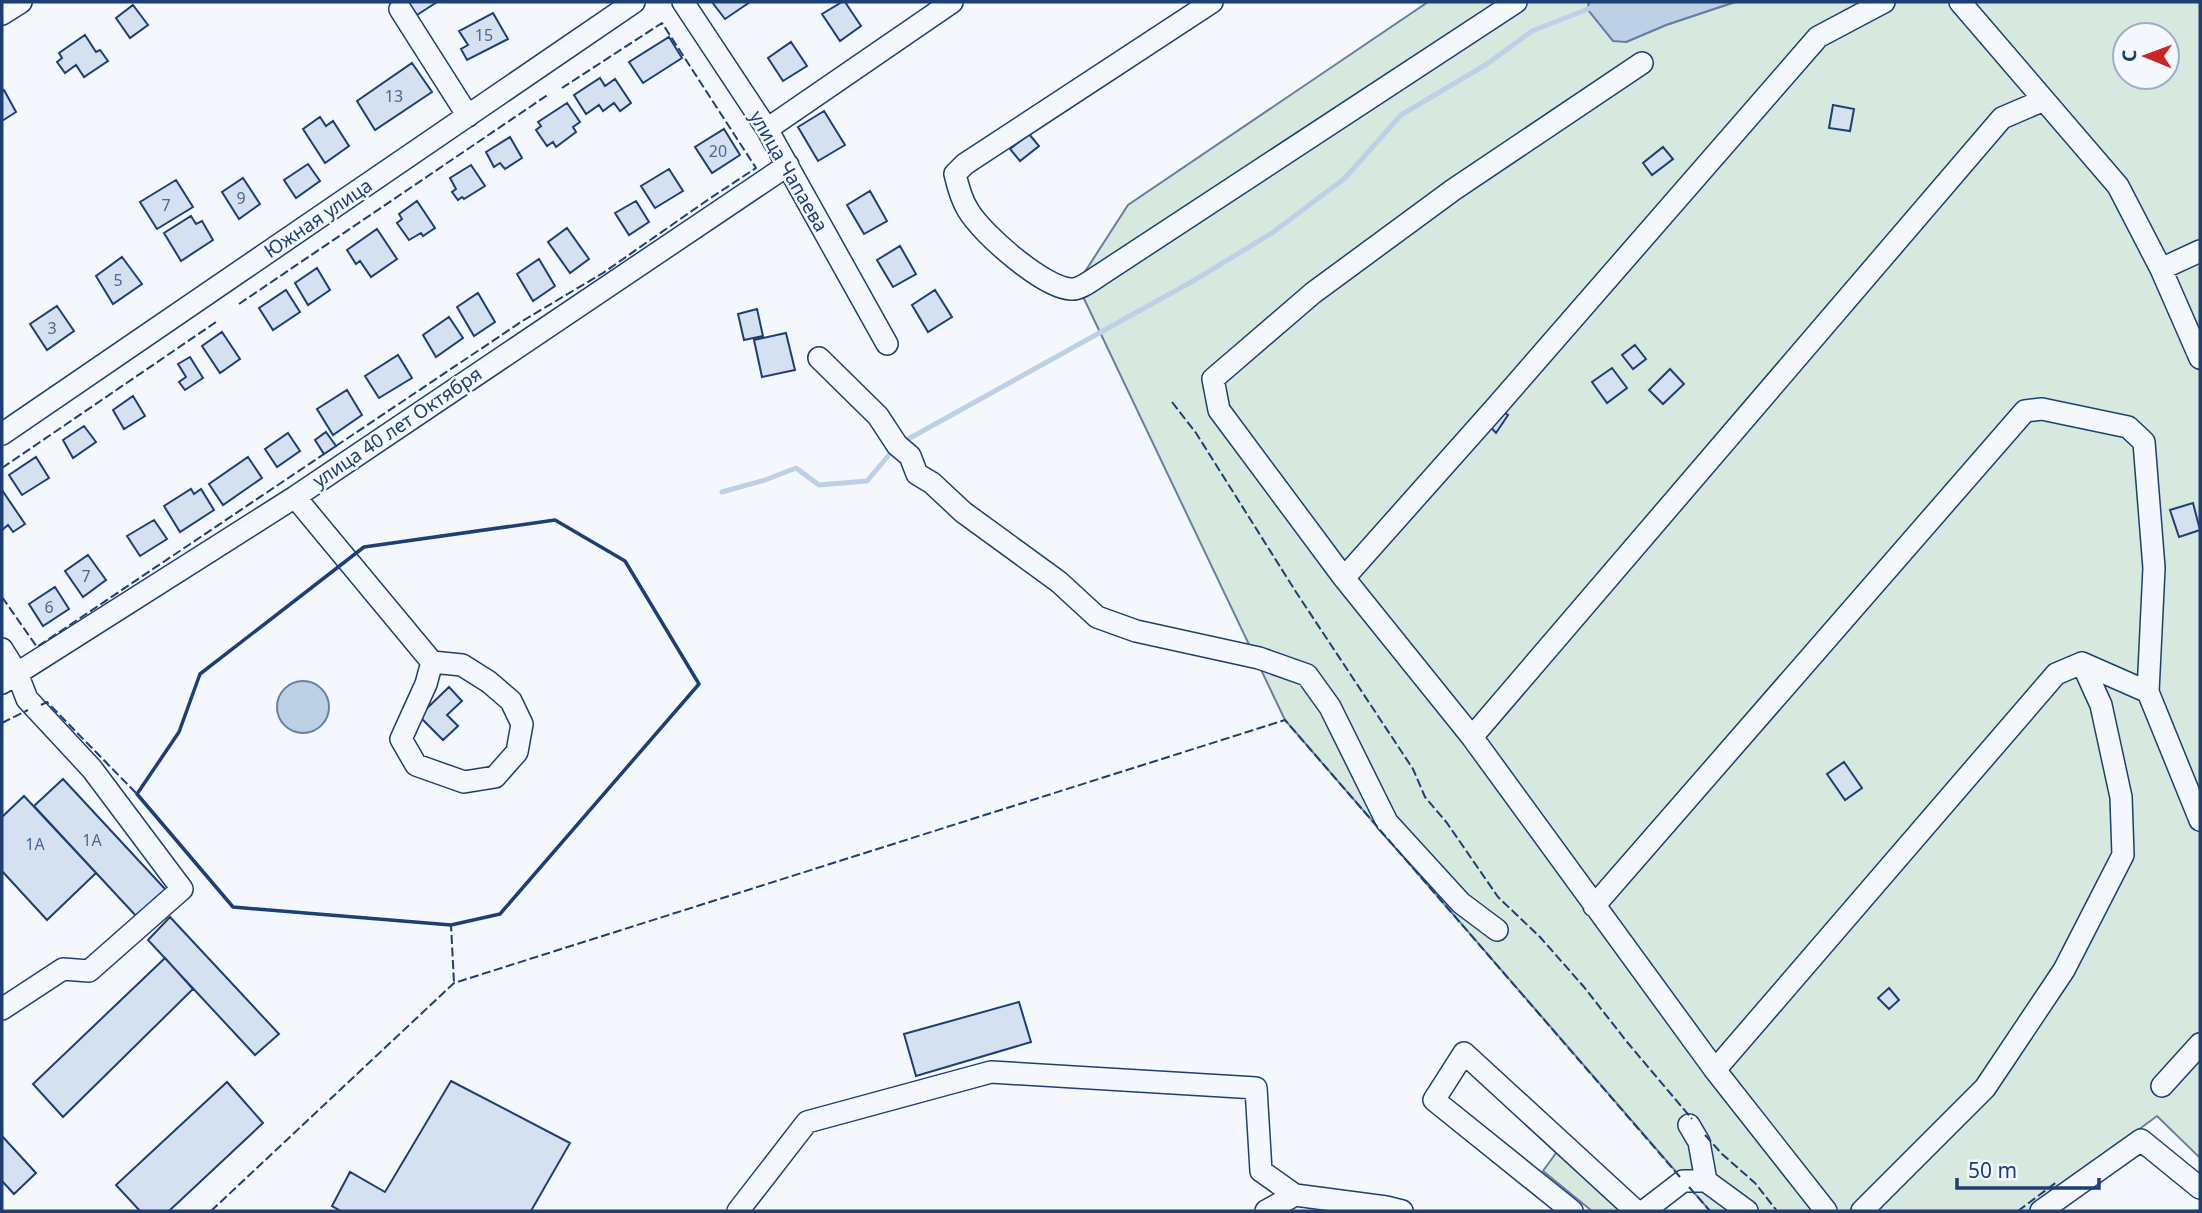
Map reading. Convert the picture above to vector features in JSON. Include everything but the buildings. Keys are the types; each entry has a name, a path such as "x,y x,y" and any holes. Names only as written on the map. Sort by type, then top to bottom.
{"street":[{"path":"2,14 21,2"},
{"name":"Южная улица","path":"2,435 634,2"},
{"name":"улица Чапаева","path":"683,2 767,129 887,344"},
{"path":"767,129 952,2"},
{"path":"1212,2 1029,120 965,164 955,174 958,191 969,213 1023,265 1058,287 1074,290 1100,275 1516,2"},
{"path":"1344,578 1818,37 1884,2"},
{"path":"1960,2 2118,186 2161,269 2200,358"},
{"path":"400,9 468,116"},
{"path":"1642,63 1453,190 1312,293 1213,379 1219,410 1344,578 1472,737 1715,1070 1826,1211"},
{"path":"1472,737 2002,118 2045,100"},
{"name":"улица 40 лет Октября","path":"9,678 295,496 788,165"},
{"path":"2161,269 2200,251"},
{"path":"819,358 878,415 897,445 910,456 917,474 932,483 962,512 1059,582 1097,617 1136,631 1259,658 1307,675 1330,707 1387,822 1461,903 1497,930"},
{"path":"1594,906 2025,411 2042,409 2128,427 2144,442 2154,568 2148,692 2200,820"},
{"path":"295,496 432,662 462,665 489,682 511,701 522,724 517,752 495,777 464,782 416,765 401,739 426,684 432,662"},
{"path":"2,649 9,678 92,769 182,889 89,971 63,969 2,1009"},
{"path":"1715,1070 2056,674 2082,663 2148,692"},
{"path":"1862,1211 1985,1088 2064,970 2123,855 2121,797 2101,705 2082,663"},
{"path":"2162,1086 2200,1044"},
{"path":"1572,1211 1434,1100 1464,1053 1636,1211"},
{"path":"738,1211 807,1122 991,1072 1256,1088 1261,1171 1295,1195 1402,1211"},
{"path":"1689,1125 1699,1142 1706,1181"},
{"path":"2040,1211 2141,1140 2200,1188"},
{"path":"1644,1211 1683,1181 1706,1181 1747,1211"},
{"path":"1266,1211 1295,1195"}],"shaded area":[{"path":"1428,2 1589,2 1588,10 1626,42 1666,25 1735,2 2200,2 2200,1158 2157,1116 2029,1211 1710,1211 1285,720 1077,284 1128,205"},
{"path":"1559,1149 1624,1211 1592,1211 1543,1171"}],"water":[{"path":"1589,2 1735,2 1666,25 1626,42 1613,41 1588,10"},
{"path":"303,681 313,683 321,689 327,697 327,717 321,725 313,731 303,733 293,731 285,725 279,717 277,707 279,697 285,689 293,683"}],"waterway":[{"path":"901,443 1193,281 1272,233 1345,178 1401,115 1487,64 1532,31 1606,2"},
{"path":"722,492 796,468 819,485 867,481 894,449"}],"fence":[{"path":"336,446 524,320 603,273 756,168 662,23 562,88"},
{"path":"239,304 549,94"},
{"path":"2,468 216,322"},
{"path":"1172,402 1196,433 1296,592 1413,769 1425,797 1447,823 1498,897 1540,937 1584,987 1692,1119"},
{"path":"2,597 37,647 324,454"},
{"path":"41,705 47,702 137,794 233,907 451,925 454,983"},
{"path":"2,723 28,710"},
{"path":"211,1211 454,983 1285,720 1680,1177"},
{"path":"1705,1135 1755,1183 1777,1211"},
{"path":"2018,1211 2058,1181"},
{"path":"1689,1187 1710,1211"}],"wall":[{"path":"555,520 625,561 699,684 500,914 451,925 233,907 137,794 179,732 200,674 364,547 555,520"}]}
